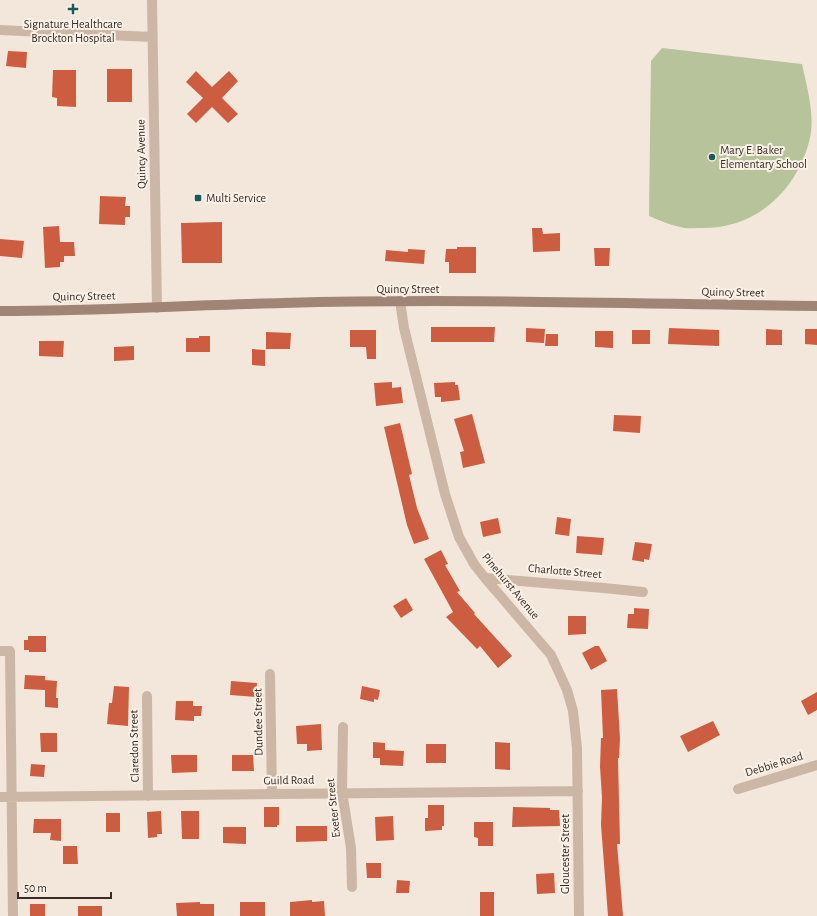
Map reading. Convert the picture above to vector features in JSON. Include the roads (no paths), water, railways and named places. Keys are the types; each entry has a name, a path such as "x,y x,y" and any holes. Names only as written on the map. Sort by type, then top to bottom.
{"main road":[{"name":"Quincy Street","path":"0,311 400,301 817,306"}],"street":[{"name":"Quincy Avenue","path":"152,0 156,308"},
{"path":"0,30 152,37"},
{"name":"Pinehurst Avenue","path":"400,301 404,328 449,510 466,550 484,578 539,640 551,655 560,672 567,690 575,723 578,791"},
{"name":"Charlotte Street","path":"484,578 643,592"},
{"path":"5,651 13,796 13,916"},
{"name":"Dundee Street","path":"270,674 272,793"},
{"name":"Claredon Street","path":"146,696 148,796"},
{"name":"Exeter Street","path":"343,727 342,792 351,848 352,887"},
{"name":"Debbie Road","path":"738,789 817,765"},
{"name":"Guild Road","path":"0,797 342,792 578,791"},
{"name":"Gloucester Street","path":"578,791 579,916"}],"place":[{"name":"Signature Healthcare Brockton Hospital","path":"73,9"},
{"name":"Mary E. Baker Elementary School","path":"712,157"},
{"name":"Multi Service","path":"198,198"}]}
